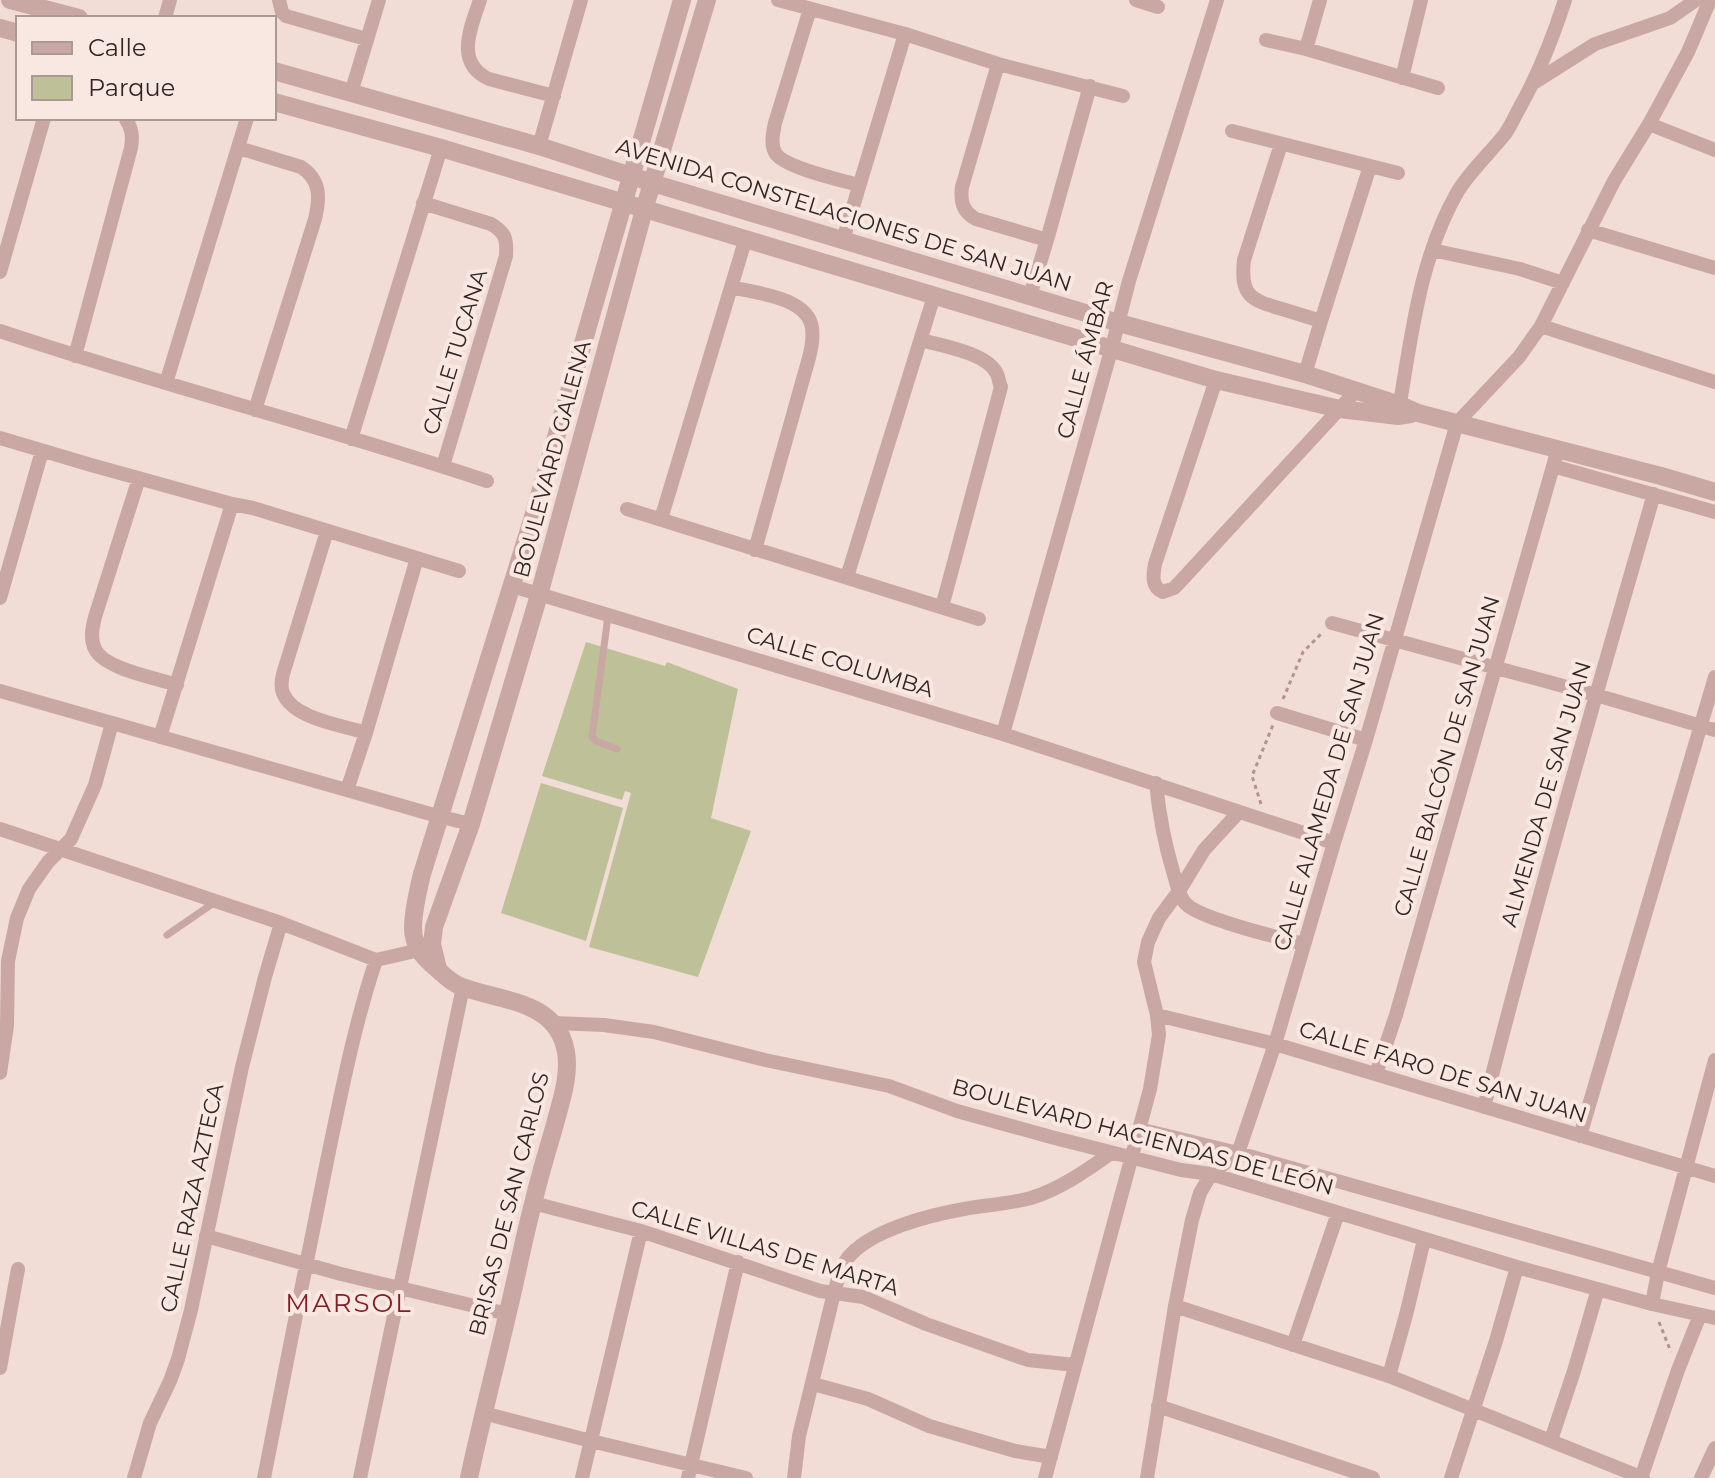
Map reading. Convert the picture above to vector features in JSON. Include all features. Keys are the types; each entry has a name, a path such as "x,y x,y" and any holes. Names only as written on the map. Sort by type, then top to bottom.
{"street":[{"path":"10,0 71,16"},
{"path":"279,0 286,16 366,39"},
{"path":"351,93 379,0"},
{"path":"480,0 468,44 468,56 473,67 489,79 554,96"},
{"path":"539,146 581,0"},
{"name":"BOULEVARD GALENA","path":"425,949 413,928 422,874 512,586 682,0"},
{"name":"BOULEVARD GALENA","path":"425,949 471,824 539,595 644,210 707,0"},
{"path":"778,0 905,34 998,64 1123,96"},
{"path":"1136,0 1158,7"},
{"name":"CALLE ÁMBAR","path":"1003,734 1129,281 1217,0"},
{"path":"1306,49 1320,0"},
{"path":"1402,78 1421,0"},
{"path":"1399,410 1419,295 1432,250 1459,190 1506,133 1535,82 1565,0"},
{"path":"1535,82 1595,44 1670,18 1696,0"},
{"path":"1457,423 1519,357 1541,326 1614,181 1688,52 1710,0"},
{"path":"810,9 775,123 772,138 774,149 778,157 789,165 859,185"},
{"path":"843,240 905,34"},
{"path":"1266,40 1438,88"},
{"path":"998,64 961,199 968,215 976,219 1047,240"},
{"name":"AVENIDA CONSTELACIONES DE SAN JUAN","path":"276,72 539,146 652,183 1119,323 1305,374 1399,410"},
{"path":"1030,296 1090,86"},
{"path":"276,103 441,148 1216,380 1340,409 1399,410 1457,423 1654,494 1715,512"},
{"path":"0,272 43,120"},
{"path":"75,356 131,148 133,133 126,120"},
{"path":"166,383 246,120"},
{"path":"1649,124 1715,150"},
{"path":"1232,131 1398,173"},
{"path":"1281,144 1244,260 1244,283 1257,302 1321,321"},
{"path":"239,148 301,167 309,172 319,190 315,219 255,410"},
{"path":"351,439 441,148"},
{"path":"1305,374 1370,166"},
{"name":"CALLE TUCANA","path":"0,331 443,466 507,245 500,230 491,224 423,203"},
{"path":"1588,230 1715,268"},
{"path":"661,519 745,241"},
{"path":"1432,250 1520,269 1563,283"},
{"path":"731,287 796,304 808,314 812,325 812,343 805,372 755,550"},
{"path":"847,577 934,296"},
{"path":"1541,326 1715,382"},
{"path":"921,340 988,363 997,372 1001,387 942,607"},
{"path":"1216,380 1155,564 1154,584 1163,592 1179,583 1356,391"},
{"name":"CALLE ALAMEDA DE SAN JUAN","path":"1238,1153 1275,1044 1457,423"},
{"path":"0,438 253,508 459,571"},
{"path":"0,598 42,451"},
{"path":"1556,458 1661,476 1715,492"},
{"name":"CALLE BALCÓN DE SAN JUAN","path":"1376,1074 1396,1015 1556,458"},
{"path":"443,466 487,481"},
{"path":"139,478 95,617 93,642 103,660 177,685"},
{"name":"ALMENDA DE SAN JUAN","path":"1484,1107 1654,494"},
{"path":"160,737 232,504"},
{"path":"627,509 979,619"},
{"path":"327,531 281,686 288,701 303,714 366,733"},
{"path":"347,790 417,558"},
{"name":"CALLE COLUMBA","path":"512,586 1003,734 1334,843"},
{"path":"1332,623 1708,728"},
{"path":"1580,1136 1708,728 1715,677"},
{"path":"0,691 471,824"},
{"path":"1277,713 1366,740"},
{"path":"0,1073 7,1026 8,961 17,918 29,889 48,862 71,839 95,785 112,723"},
{"path":"1156,783 1161,823 1179,891 1186,904 1237,926 1304,944"},
{"path":"1045,1478 1150,1089 1159,1035 1144,962 1148,942 1159,918 1204,850 1239,812"},
{"path":"0,829 281,923 376,960 425,949 451,982 517,1002 554,1023"},
{"name":"CALLE RAZA AZTECA","path":"134,1478 150,1423 178,1359 191,1310 242,1067 281,923"},
{"path":"264,1478 342,1090 364,996 376,960"},
{"path":"360,1478 463,987"},
{"name":"CALLE FARO DE SAN JUAN","path":"1157,1015 1275,1044 1715,1176"},
{"name":"BOULEVARD HACIENDAS DE LEÓN","path":"554,1023 604,1025 654,1032 765,1060 889,1086 957,1111 1133,1159 1211,1174 1517,1267 1708,1316"},
{"name":"BRISAS DE SAN CARLOS","path":"469,1478 567,1072 567,1054 554,1023"},
{"path":"1652,1304 1715,1060"},
{"name":"BOULEVARD HACIENDAS DE LEÓN","path":"1139,1129 1238,1153 1715,1288"},
{"path":"794,1478 799,1436 834,1293 840,1270 848,1258 862,1245 883,1233 927,1217 1031,1198 1077,1178 1111,1153"},
{"path":"1147,1478 1192,1220 1200,1193 1211,1174 1238,1153"},
{"name":"CALLE VILLAS DE MARTA","path":"533,1203 641,1231 804,1286 863,1297 926,1324 1028,1360 1075,1365"},
{"path":"1293,1345 1338,1213"},
{"path":"582,1478 641,1231"},
{"path":"206,1236 305,1265 508,1314"},
{"path":"1389,1376 1424,1240"},
{"path":"690,1471 738,1262"},
{"path":"1451,1478 1517,1267"},
{"path":"0,1368 18,1269"},
{"path":"1551,1440 1598,1289"},
{"path":"1175,1306 1389,1376 1642,1478 1678,1370 1708,1316"},
{"path":"813,1384 868,1399 929,1426 1015,1451 1051,1457"},
{"path":"1158,1406 1373,1478"},
{"path":"483,1413 690,1471 746,1478"},
{"path":"1701,1478 1715,1448"}],"lane":[{"path":"608,616 592,737 617,749"},
{"path":"167,935 217,901"}],"path":[{"path":"1652,1304 1678,1370"}],"green space":[{"path":"586,642 665,666 667,662 738,689 711,818 751,831 698,977 589,947 631,793 625,791 622,800 542,776"},
{"path":"541,783 623,808 586,941 501,913"}],"district":[{"name":"MARSOL","path":"349,1303"}]}
